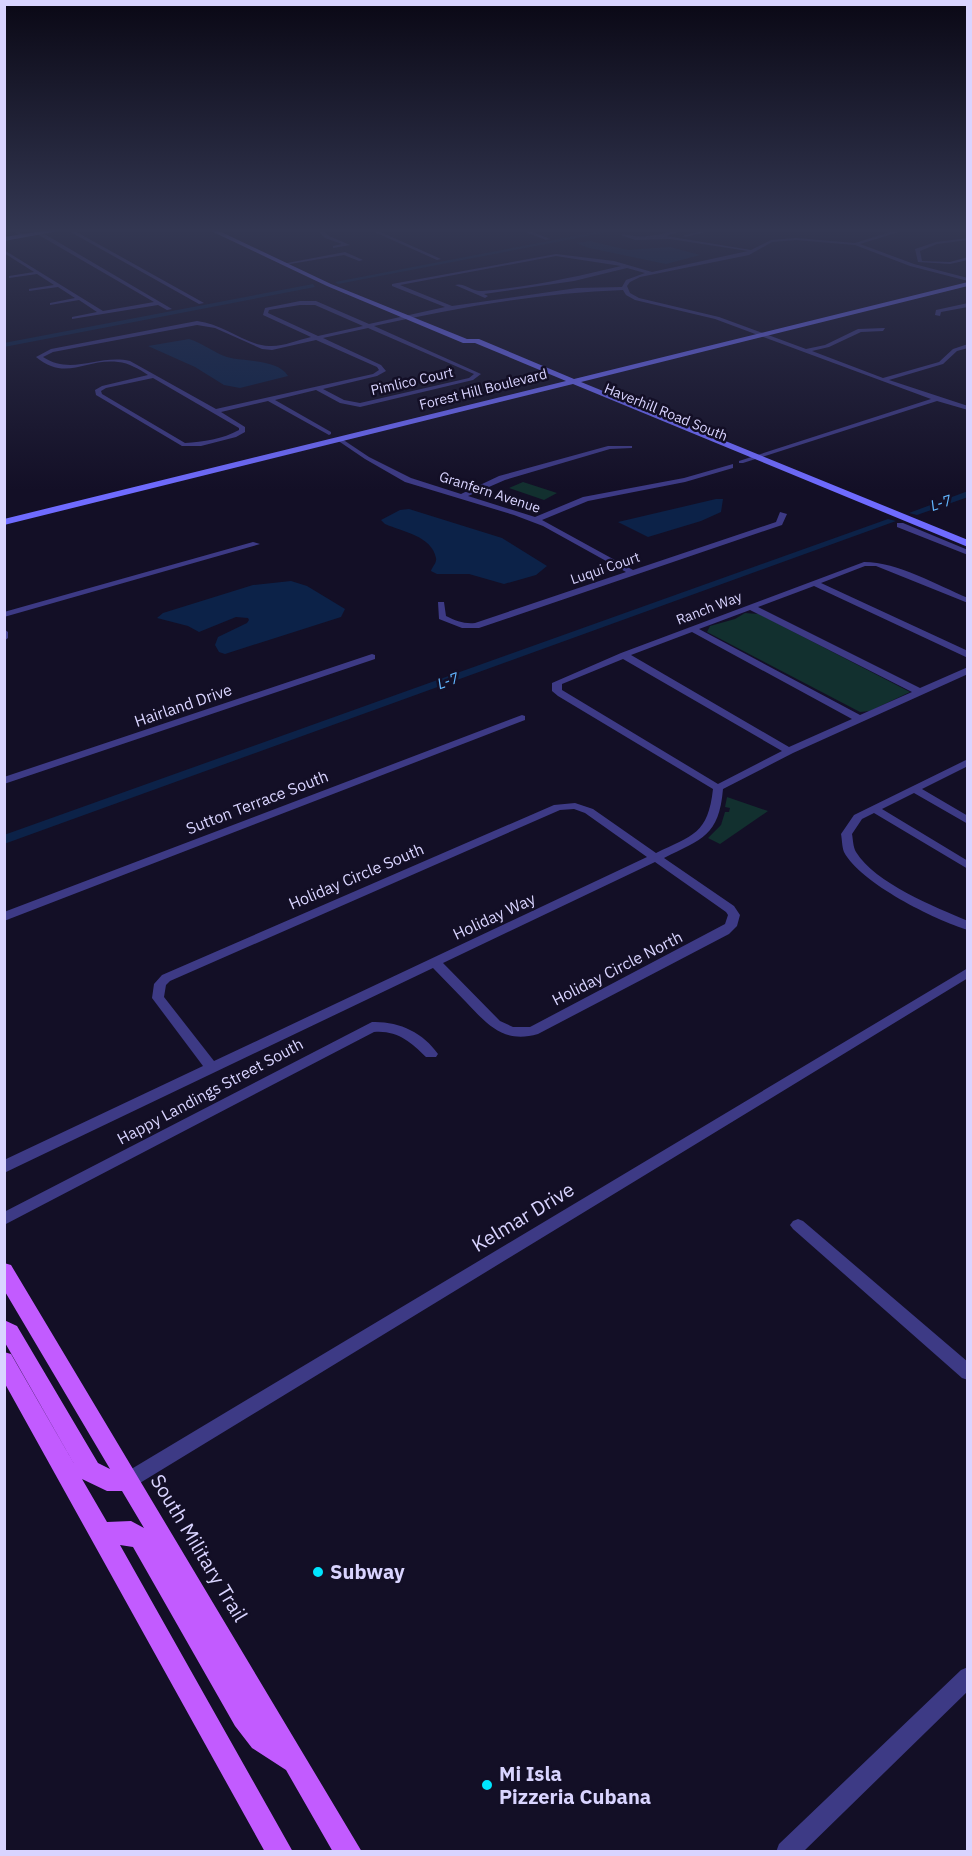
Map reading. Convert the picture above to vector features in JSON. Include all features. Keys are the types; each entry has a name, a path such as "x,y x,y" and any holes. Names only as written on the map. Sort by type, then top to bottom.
{"main road":[{"name":"Haverhill Road South","path":"407,317 466,341 476,341 560,380 749,460 840,490 860,501 968,544"},
{"name":"Forest Hill Boulevard","path":"4,512 548,378 572,381 824,317"},
{"name":"Forest Hill Boulevard","path":"4,522 301,449 742,333 755,334 824,317"},
{"name":"Haverhill Road South","path":"466,341 466,344 548,378"},
{"name":"Haverhill Road South","path":"572,381 749,460"},
{"path":"339,439 344,433 367,423"},
{"path":"301,449 318,442 329,433"},
{"path":"88,501 106,487"},
{"path":"60,508 76,494"},
{"name":"South Military Trail","path":"4,1271 349,1851"},
{"path":"4,1329 10,1332 90,1471 107,1480 129,1480"},
{"path":"4,1361 280,1851"},
{"path":"102,1534 131,1533 141,1539 252,1729 261,1739 296,1762"}],"street":[{"path":"74,318 84,317"},
{"name":"Pimlico Court","path":"215,411 375,375 383,369 274,317"},
{"name":"Pimlico Court","path":"317,388 345,404 360,405 471,379 478,375 474,370 346,317"},
{"path":"153,376 104,387 98,390 99,395 177,443 184,445 212,442 243,431 242,427 153,376 125,361 62,369 52,366 39,357 40,354 51,351 193,323 209,324 264,348 280,347 407,317"},
{"path":"703,317 742,333"},
{"path":"710,317 882,380 968,408"},
{"path":"803,352 827,346 860,330 883,329"},
{"path":"882,380 941,363 955,350 968,346"},
{"path":"269,399 329,433"},
{"path":"749,460 936,399"},
{"name":"Granfern Avenue","path":"339,439 395,474 535,520 633,573"},
{"path":"462,496 502,478 610,447 630,447"},
{"path":"535,520 594,497 685,480 730,466"},
{"name":"Luqui Court","path":"441,604 442,617 462,626 476,626 779,523 783,514"},
{"path":"900,525 968,553"},
{"path":"4,615 256,544"},
{"name":"Ranch Way","path":"718,788 561,694 555,687 560,680 864,564 888,567 968,601"},
{"path":"814,583 968,655"},
{"path":"751,607 920,692"},
{"path":"692,629 860,719"},
{"path":"4,632 4,638"},
{"path":"624,655 789,752"},
{"name":"Hairland Drive","path":"4,781 372,657"},
{"path":"718,788 789,752 968,670"},
{"name":"Sutton Terrace South","path":"4,917 522,718"},
{"path":"968,762 858,817 847,830 846,846 853,858 892,889 968,926"},
{"name":"Holiday Way","path":"4,1167 696,838 707,829 716,813 718,788"},
{"path":"914,789 968,821"},
{"name":"Holiday Circle South","path":"212,1068 158,998 160,984 174,973 558,807 583,808 658,857"},
{"path":"875,809 968,866"},
{"name":"Holiday Circle North","path":"435,962 495,1024 512,1032 533,1031 731,926 734,915 730,909 658,857"},
{"name":"Kelmar Drive","path":"129,1480 968,972"},
{"name":"Happy Landings Street South","path":"4,1219 372,1027 394,1026 405,1030 430,1054"},
{"path":"798,1225 968,1373"},
{"path":"787,1851 968,1677"}],"green space":[{"path":"523,482 557,493 544,500 509,488"},
{"path":"745,613 759,614 910,692 870,711 860,712 707,632 710,626 735,619"},
{"path":"727,797 768,811 720,844 708,838 721,825 725,812 729,812 730,808 725,807"}],"water":[{"path":"189,339 227,357 269,364 288,376 240,388 224,385 195,367 148,346"},
{"path":"723,499 721,512 701,521 648,537 618,522"},
{"path":"409,509 502,538 547,566 536,575 504,584 469,574 437,574 431,571 436,558 429,545 416,536 385,524 381,520 400,510"},
{"path":"291,581 307,586 345,609 341,617 225,654 219,652 215,645 218,637 247,623 248,618 236,617 199,632 188,626 157,618 163,613 253,585"}],"waterway":[{"path":"4,345 153,317"},
{"name":"L-7","path":"914,513 968,494"},
{"name":"L-7","path":"4,840 891,521"}],"place":[{"name":"Subway","path":"318,1572"},
{"name":"Mi Isla Pizzeria Cubana","path":"487,1785"}]}
